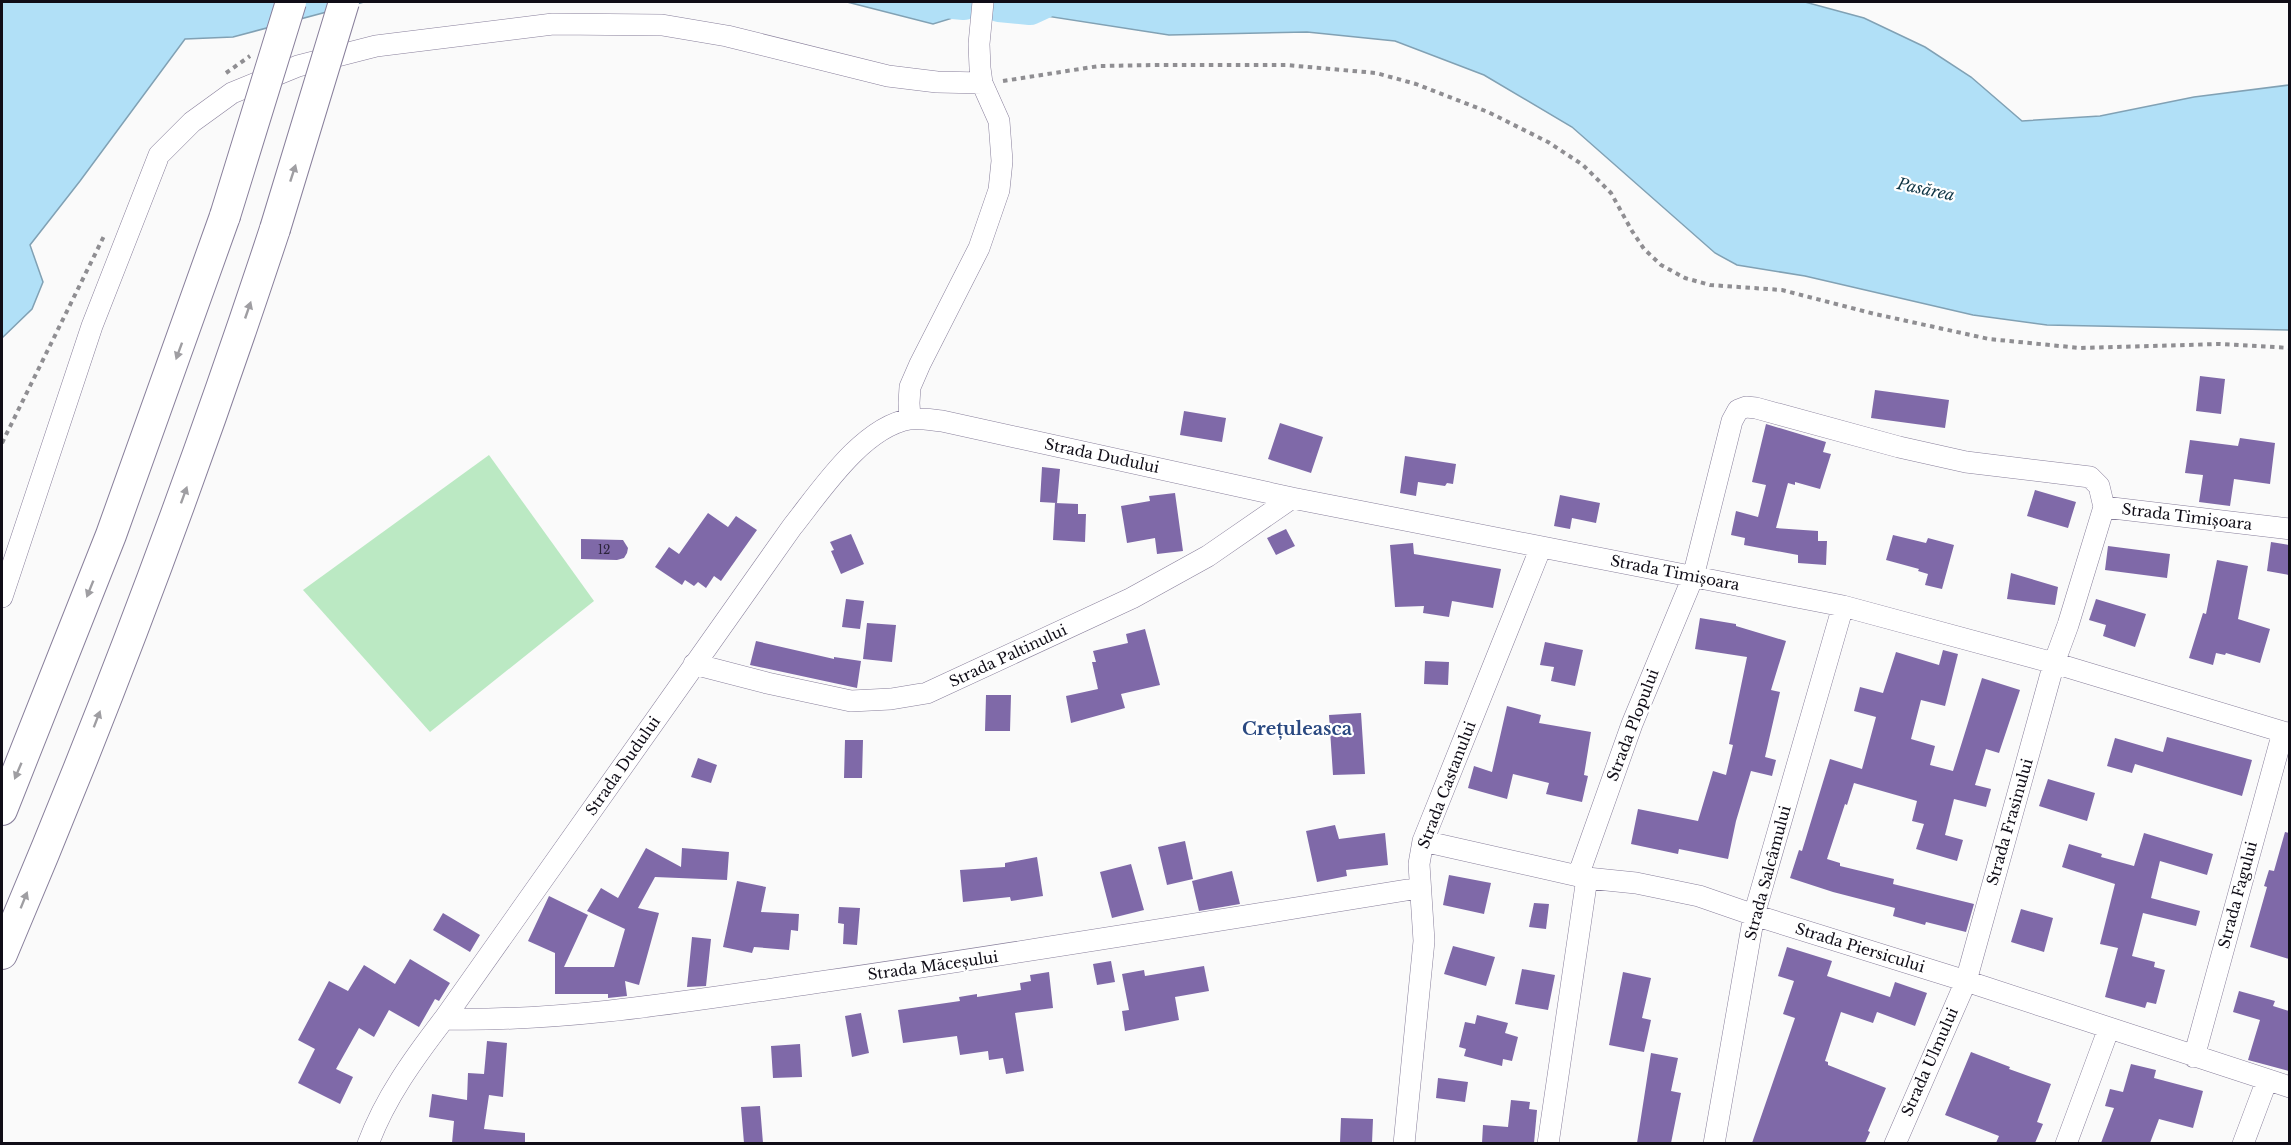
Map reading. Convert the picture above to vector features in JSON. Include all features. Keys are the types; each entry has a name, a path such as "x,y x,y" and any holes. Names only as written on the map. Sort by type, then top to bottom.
{"highway":[{"path":"2,810 115,524 225,216 291,2"},
{"path":"2,954 164,550 209,425 275,229 344,2"}],"street":[{"path":"910,419 910,387 979,248 999,190 1001,141 999,122 980,68 979,44 983,2"},
{"path":"2,597 92,326 159,155 192,122 232,93 298,66 376,46 553,24 662,25 728,36 888,76 937,82 987,92"},
{"name":"Strada Plopului","path":"1548,1143 1582,877 1632,724 1693,577 1732,421 1738,410 1746,407 1966,462 2090,477 2099,486 2104,507"},
{"name":"Strada Dudului","path":"368,1143 385,1105 412,1060 444,1019 792,527 850,454 890,426 910,419 942,421 1293,498"},
{"name":"Strada Timișoara","path":"1293,498 1843,606 2054,663 2286,733"},
{"name":"Strada Paltinului","path":"694,664 851,701 891,699 927,693 1132,598 1208,556 1293,498"},
{"name":"Strada Timișoara","path":"2054,663 2104,507 2289,530"},
{"name":"Strada Castanului","path":"1404,1143 1424,941 1419,888 1419,864 1423,841 1541,547"},
{"name":"Strada Salcâmului","path":"1714,1143 1754,915 1843,606"},
{"name":"Strada Frasinului","path":"1966,981 2054,663"},
{"name":"Strada Fagului","path":"2194,1057 2286,733"},
{"name":"Strada Piersicului","path":"1423,841 1582,877 1636,883 1699,896 2289,1087"},
{"name":"Strada Măceșului","path":"444,1019 530,1017 681,1002 1039,951 1419,888"},
{"name":"Strada Ulmului","path":"1895,1143 1966,981"},
{"path":"2066,1143 2109,1028"},
{"path":"2243,1143 2267,1080"}],"path":[{"path":"987,92 1029,78 1099,66 1286,65 1376,73 1416,84 1488,112 1548,142 1583,165 1611,193 1644,249 1661,265 1685,278 1710,285 1782,290 1875,314 1989,339 2080,348 2220,344 2289,348"}],"green space":[{"path":"489,455 594,601 430,732 303,590"}],"water":[{"path":"2,2 364,2 233,37 185,39 30,245 43,282 32,309 2,338"},
{"path":"847,2 958,2 956,17 933,24"},
{"path":"1022,2 1805,2 1864,18 1925,47 1971,77 2022,121 2100,116 2194,97 2289,85 2289,330 2047,325 1973,315 1805,276 1737,265 1715,253 1572,127 1484,75 1395,41 1307,32 1169,35 1020,12"}],"building":[{"path":"2200,376 2225,379 2221,414 2196,411"},
{"path":"1875,390 1949,400 1945,428 1871,418"},
{"path":"1184,411 1226,418 1222,442 1180,435"},
{"path":"1280,423 1323,437 1311,473 1268,459"},
{"path":"1766,424 1826,442 1823,452 1831,454 1820,489 1795,482 1795,485 1788,483 1776,528 1818,531 1818,541 1827,541 1826,565 1798,563 1798,555 1744,545 1745,538 1731,535 1736,511 1758,517 1766,485 1752,482"},
{"path":"2240,438 2275,443 2270,484 2234,479 2230,506 2199,502 2203,475 2185,473 2190,440 2238,446"},
{"path":"1405,456 1456,464 1453,484 1447,483 1445,486 1418,482 1416,496 1400,493"},
{"path":"1042,467 1060,469 1057,503 1040,502"},
{"path":"2035,490 2076,502 2068,528 2027,516"},
{"path":"1175,493 1183,551 1157,554 1155,538 1127,543 1121,506 1150,501 1149,496"},
{"path":"1560,495 1600,503 1596,523 1572,518 1570,529 1554,526"},
{"path":"1055,503 1078,504 1078,514 1086,514 1085,542 1053,540"},
{"path":"708,513 728,527 736,516 757,530 721,581 714,576 706,588 698,582 694,586 685,580 682,585 655,567 669,547 679,554"},
{"path":"1286,529 1295,546 1276,555 1267,538"},
{"path":"851,534 864,564 841,574 831,551 834,550 830,542"},
{"path":"1893,535 1926,543 1928,538 1954,545 1942,589 1925,585 1928,574 1918,571 1919,569 1886,560"},
{"path":"581,539 623,540 628,548 627,553 624,558 617,560 581,559"},
{"path":"2271,542 2289,545 2289,575 2267,571"},
{"path":"1413,543 1414,554 1501,569 1493,608 1452,601 1449,617 1423,613 1424,606 1395,607 1390,545"},
{"path":"2108,546 2170,554 2167,578 2105,570"},
{"path":"2217,560 2248,566 2238,619 2270,629 2260,663 2226,653 2225,655 2216,653 2213,665 2189,658 2203,613 2206,614"},
{"path":"2011,573 2058,587 2055,605 2007,599"},
{"path":"846,599 864,601 860,629 842,627"},
{"path":"2096,599 2146,614 2135,647 2103,636 2106,625 2089,620"},
{"path":"1700,618 1736,624 1736,626 1786,641 1771,690 1780,692 1765,757 1776,760 1772,776 1751,771 1736,821 1728,859 1679,849 1678,854 1631,844 1638,809 1698,821 1713,771 1726,775 1733,745 1729,744 1747,657 1695,649"},
{"path":"867,623 896,625 892,662 863,659"},
{"path":"1145,629 1160,685 1121,694 1125,708 1071,723 1066,696 1098,689 1092,662 1096,662 1093,651 1128,643 1126,634"},
{"path":"756,641 834,659 834,657 861,661 857,688 750,665"},
{"path":"1545,642 1583,650 1575,686 1551,681 1554,667 1540,665"},
{"path":"1943,650 1958,654 1945,706 1921,700 1911,739 1935,746 1930,765 1953,771 1982,678 2020,690 1999,753 1986,749 1975,785 1991,789 1986,807 1954,799 1945,835 1963,840 1957,861 1916,849 1924,824 1912,821 1917,801 1854,783 1827,859 1840,863 1840,866 1894,879 1893,884 1974,904 1966,932 1926,922 1925,925 1893,916 1895,908 1790,878 1799,850 1802,851 1830,759 1862,769 1876,717 1854,711 1860,687 1883,693 1896,652 1939,665"},
{"path":"1425,661 1449,662 1448,685 1424,684"},
{"path":"986,695 1011,695 1010,731 985,731"},
{"path":"1507,706 1541,715 1539,723 1591,732 1584,775 1588,776 1582,802 1546,794 1549,783 1513,774 1507,799 1468,788 1474,766 1492,772"},
{"path":"1361,713 1365,774 1333,775 1329,715"},
{"path":"2167,737 2252,760 2242,796 2135,764 2132,773 2107,766 2115,738 2163,752"},
{"path":"845,740 863,740 862,778 844,778"},
{"path":"698,758 717,765 711,783 691,777"},
{"path":"2048,779 2095,793 2087,821 2039,806"},
{"path":"1335,825 1339,839 1385,833 1388,865 1346,870 1347,876 1317,882 1306,831"},
{"path":"2285,832 2289,833 2289,959 2250,947 2267,887 2264,886 2269,870 2274,871"},
{"path":"2144,833 2213,854 2207,875 2160,861 2151,898 2200,911 2196,926 2143,913 2132,956 2155,962 2154,967 2165,970 2156,1004 2147,1002 2145,1008 2105,997 2118,948 2100,944 2115,884 2062,867 2069,844 2102,854 2101,857 2134,866"},
{"path":"1185,841 1193,879 1167,885 1158,847"},
{"path":"646,848 681,867 682,848 729,852 727,880 655,877 638,908 659,913 639,985 625,981 627,996 608,998 608,994 555,994 555,953 528,941 549,896 588,915 564,967 614,967 625,929 587,911 601,888 618,898"},
{"path":"1037,857 1043,896 1011,901 1010,897 963,902 960,870 1005,867 1005,863"},
{"path":"1131,864 1144,910 1112,918 1100,872"},
{"path":"1232,871 1240,904 1199,911 1192,881"},
{"path":"1449,875 1491,883 1484,914 1443,905"},
{"path":"737,881 766,887 761,912 799,914 798,931 791,930 789,950 754,947 752,953 723,947"},
{"path":"1534,903 1549,904 1546,929 1529,927"},
{"path":"839,907 860,908 857,945 843,944 844,924 838,923"},
{"path":"2021,909 2053,918 2044,952 2011,942"},
{"path":"443,913 480,935 470,952 433,930"},
{"path":"692,937 711,939 706,986 687,987"},
{"path":"1453,946 1495,957 1486,986 1444,974"},
{"path":"1787,947 1832,961 1827,976 1890,997 1895,982 1927,993 1915,1026 1877,1012 1873,1023 1841,1012 1825,1061 1828,1065 1886,1088 1865,1143 1752,1143 1795,1018 1783,1014 1794,981 1778,976"},
{"path":"410,959 450,983 439,1001 435,999 419,1027 389,1010 374,1037 359,1028 336,1069 353,1077 340,1104 298,1083 315,1049 298,1040 329,981 348,991 364,965 395,984"},
{"path":"1111,961 1115,982 1097,985 1093,964"},
{"path":"1204,966 1209,991 1175,997 1179,1020 1125,1031 1122,1011 1129,1010 1122,974 1144,970 1145,976"},
{"path":"1522,969 1555,975 1548,1010 1515,1004"},
{"path":"1049,972 1053,1008 1015,1013 1024,1071 1006,1074 1003,1058 989,1060 988,1051 960,1055 957,1036 903,1043 898,1010 960,1001 959,997 977,994 977,997 1021,990 1020,983 1031,981 1030,975"},
{"path":"1623,972 1651,978 1642,1018 1651,1020 1644,1052 1609,1045"},
{"path":"2239,991 2275,1001 2273,1006 2289,1011 2289,1071 2248,1060 2260,1020 2233,1012"},
{"path":"861,1013 869,1053 852,1057 845,1016"},
{"path":"1477,1015 1508,1023 1505,1033 1518,1037 1512,1061 1503,1059 1502,1066 1464,1056 1466,1049 1459,1047 1465,1022 1475,1024"},
{"path":"487,1041 507,1043 503,1097 489,1095 484,1129 525,1133 525,1143 452,1143 454,1121 429,1117 432,1094 467,1100 468,1073 484,1074"},
{"path":"800,1044 802,1077 773,1078 771,1046"},
{"path":"1971,1052 2051,1084 2037,1122 2043,1124 2035,1143 1996,1143 1999,1136 1945,1115"},
{"path":"1651,1053 1678,1058 1671,1091 1681,1093 1671,1143 1637,1143"},
{"path":"2131,1064 2156,1070 2154,1078 2203,1091 2193,1128 2159,1119 2150,1143 2101,1143 2114,1108 2105,1106 2110,1089 2123,1092"},
{"path":"1438,1078 1468,1082 1465,1102 1436,1098"},
{"path":"1511,1100 1530,1102 1529,1109 1537,1110 1534,1143 1482,1143 1483,1125 1508,1127"},
{"path":"760,1106 763,1143 744,1143 741,1107"},
{"path":"1341,1118 1373,1119 1372,1143 1340,1143"}],"waterway":[{"name":"Pasărea","path":"953,2 964,3"},
{"name":"Pasărea","path":"999,5 1030,8 1043,2"}],"district":[{"name":"Crețuleasca","path":"1297,729"}]}
